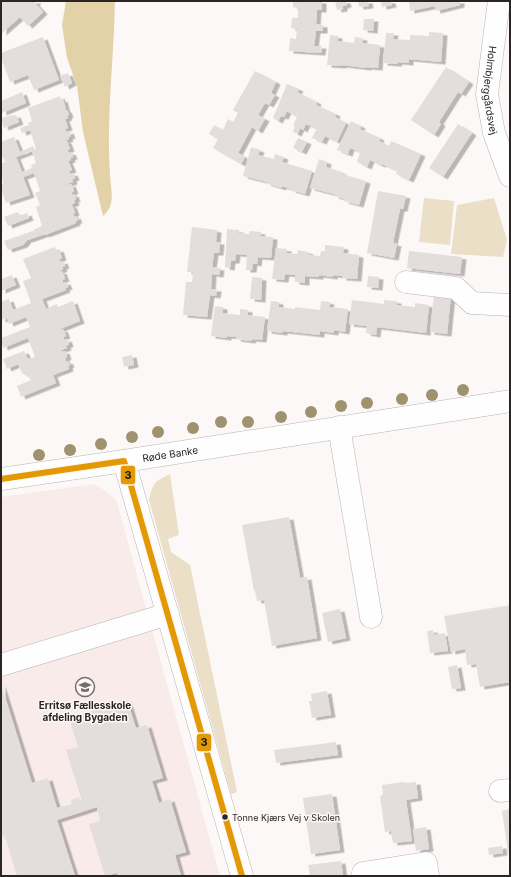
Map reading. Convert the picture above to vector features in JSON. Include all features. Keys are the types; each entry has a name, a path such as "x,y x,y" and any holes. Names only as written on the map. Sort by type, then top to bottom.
{"street":[{"name":"Holmbjerggårdsvej","path":"499,1 487,94 494,133 510,176"},
{"path":"406,282 456,288 472,303 510,305"},
{"name":"Røde Banke","path":"1,479 510,401"},
{"path":"339,428 371,617"},
{"path":"124,461 242,876"},
{"path":"1,665 168,614"},
{"path":"363,873 426,863 428,876"}],"shaded area":[{"path":"66,1 115,1 109,132 112,198 110,208 103,216 83,132 77,86 67,58 62,25"},
{"path":"424,198 454,201 450,245 419,242"},
{"path":"494,198 507,240 503,257 451,254 457,205"},
{"path":"170,474 179,535 168,539 171,552 190,565 237,792 231,794 149,500 155,483"},
{"name":"Erritsø Fællesskole afdeling Bygaden","path":"95,484 116,499 220,876 1,876 1,497"}],"building":[{"path":"1,1 37,1 35,3 43,12 28,26 20,17 2,33"},
{"path":"293,1 322,1 322,10 317,10 316,24 323,25 323,31 316,31 314,46 322,46 321,53 289,51 290,38 296,39 297,29 291,28 292,18 298,18 298,8 293,7"},
{"path":"335,1 346,1 347,5 343,6 343,9 337,10"},
{"path":"358,1 368,1 369,6 359,7"},
{"path":"381,1 391,1 392,5 382,7"},
{"path":"409,1 460,1 460,5 436,11 435,6 410,11"},
{"path":"364,19 374,19 373,31 363,30"},
{"path":"429,32 443,33 441,62 409,59 409,63 383,63 386,33 394,33 393,39 410,40 410,35 429,36"},
{"path":"330,35 338,36 338,41 354,43 355,37 363,38 362,43 380,45 378,68 327,65"},
{"path":"43,37 59,80 34,90 28,75 10,82 1,58 1,53"},
{"path":"446,67 469,82 461,94 458,92 439,122 441,124 434,135 411,120"},
{"path":"255,71 276,82 271,93 275,95 269,105 265,103 258,115 265,119 258,131 252,127 238,153 245,157 241,164 213,148 218,139 209,134 214,125 223,130 228,119 233,122 238,113 233,110"},
{"path":"68,73 72,83 65,87 60,76"},
{"path":"287,84 299,89 297,92 317,102 316,105 336,114 335,117 346,123 337,142 325,136 322,142 312,138 317,128 306,124 303,130 300,128 297,134 293,132 295,126 293,126 297,117 287,111 284,117 281,116 278,121 273,118"},
{"path":"22,92 26,103 2,113 1,101"},
{"path":"60,96 61,100 63,99 69,115 67,116 68,118 65,119 68,128 65,129 66,132 69,131 71,136 68,137 69,139 64,141 67,141 70,149 67,150 69,153 71,152 73,157 68,161 72,170 69,171 70,174 73,173 75,178 72,179 73,182 67,184 71,184 74,191 71,193 72,195 74,194 76,199 74,200 75,203 70,206 72,205 75,213 73,214 74,217 76,216 78,221 45,235 28,239 23,245 8,250 4,241 33,231 42,226 36,207 40,205 35,193 40,191 34,173 23,177 30,195 6,203 1,189 3,184 1,164 5,162 1,153 1,142 14,137 20,152 33,146 34,149 36,149 30,130 22,133 20,128 29,125 28,123 32,121 28,108","holes":["32,151 36,163 31,165 32,168 22,172 16,157"]},
{"path":"16,115 19,122 4,128 1,118"},
{"path":"351,121 361,126 360,129 380,138 379,141 389,146 391,141 421,154 409,180 396,174 397,171 382,164 381,165 370,160 367,167 357,162 360,152 350,148 348,154 337,150"},
{"path":"458,124 472,133 443,177 429,168"},
{"path":"298,138 307,142 302,152 293,148"},
{"path":"251,147 260,150 258,155 274,159 275,154 284,157 282,162 312,171 305,194 282,186 282,188 266,183 267,182 243,176"},
{"path":"319,159 327,162 326,167 342,172 342,174 366,181 359,205 344,201 345,199 334,196 334,194 310,188"},
{"path":"378,191 406,196 403,209 400,209 393,243 397,244 394,258 367,253"},
{"path":"18,212 20,216 27,213 29,218 8,226 4,217"},
{"path":"192,227 217,230 216,242 220,242 219,253 214,253 212,267 220,268 219,275 212,274 211,289 217,289 216,296 210,295 207,317 183,315 186,282 192,282 193,272 187,272"},
{"path":"227,229 239,230 239,233 249,234 250,231 261,232 260,236 273,237 271,258 258,257 257,264 253,263 252,270 246,270 247,255 236,254 235,261 231,261 230,268 225,267"},
{"path":"325,245 344,247 343,253 359,255 357,279 342,278 342,276 333,275 333,277 319,275 319,277 305,276 305,283 295,282 295,275 285,274 284,280 272,279 276,248 287,249 287,253 297,254 298,250 309,252 309,255 320,256 321,251 325,251"},
{"path":"55,247 56,250 59,249 62,258 59,259 60,262 63,261 65,266 59,271 62,271 65,279 62,280 63,283 66,282 68,287 65,288 66,290 42,299 46,309 57,304 58,307 73,301 80,321 60,329 63,329 66,336 63,337 64,340 67,339 69,344 66,346 67,348 61,350 62,352 65,351 67,357 65,358 66,362 68,361 70,365 68,366 69,369 53,375 56,383 21,397 17,386 31,380 29,376 28,377 22,373 18,364 7,369 3,359 24,351 28,359 35,357 28,338 3,348 1,338 30,327 26,317 9,324 7,318 1,320 1,302 9,299 13,310 31,303 23,281 31,278 23,259"},
{"path":"409,251 462,257 460,274 407,268"},
{"path":"12,275 16,285 1,291 1,279"},
{"path":"368,276 379,277 378,288 367,287"},
{"path":"252,277 262,278 261,300 250,299"},
{"path":"434,294 451,295 447,334 430,332"},
{"path":"352,300 384,304 384,300 397,301 397,305 415,307 415,303 429,305 426,333 377,327 376,335 366,333 367,326 349,324"},
{"path":"271,301 279,302 279,307 295,309 295,307 320,310 321,301 330,302 329,307 348,309 345,332 334,330 334,333 320,331 320,335 283,331 283,333 267,331"},
{"path":"215,306 223,307 223,313 240,315 240,309 248,310 248,315 265,317 262,340 252,339 251,341 236,339 237,337 227,336 227,338 211,336"},
{"path":"132,355 134,365 124,367 122,357"},
{"path":"289,517 300,578 307,577 317,638 272,646 264,600 257,601 254,591 242,525"},
{"path":"510,605 510,682 480,687 476,664 467,665 465,649 451,652 444,616"},
{"path":"340,609 346,638 328,642 322,613"},
{"path":"433,630 434,635 445,633 448,651 430,653 427,631"},
{"path":"457,665 461,688 452,689 448,667"},
{"name":"Erritsø Fællesskole afdeling Bygaden","path":"1,684 32,783 48,778 57,808 72,804 71,800 79,797 80,801 82,801 66,750 78,747 69,718 127,700 136,728 147,725 163,778 152,781 159,803 170,799 186,852 175,855 181,876 118,876 117,873 105,876 89,824 100,821 97,807 57,820 75,876 17,876 5,836 1,837"},
{"path":"327,691 331,715 312,718 309,701 312,701 311,694"},
{"path":"336,742 338,755 276,763 274,750"},
{"path":"416,782 418,798 406,800 412,841 393,843 391,831 385,832 380,796 383,795 382,785"},
{"path":"332,794 340,850 311,854 303,798"},
{"path":"510,809 510,853 508,853 502,811"},
{"path":"426,827 429,849 416,851 413,829"},
{"path":"502,846 503,853 489,855 488,848"},
{"path":"341,861 343,876 310,876 308,865"}],"transit line":[{"name":"3","path":"1,479 124,461 242,876"}],"place":[{"name":"Erritsø Fællesskole afdeling Bygaden","path":"85,687"},
{"name":"Tonne Kjærs Vej v Skolen","path":"225,817"}]}
